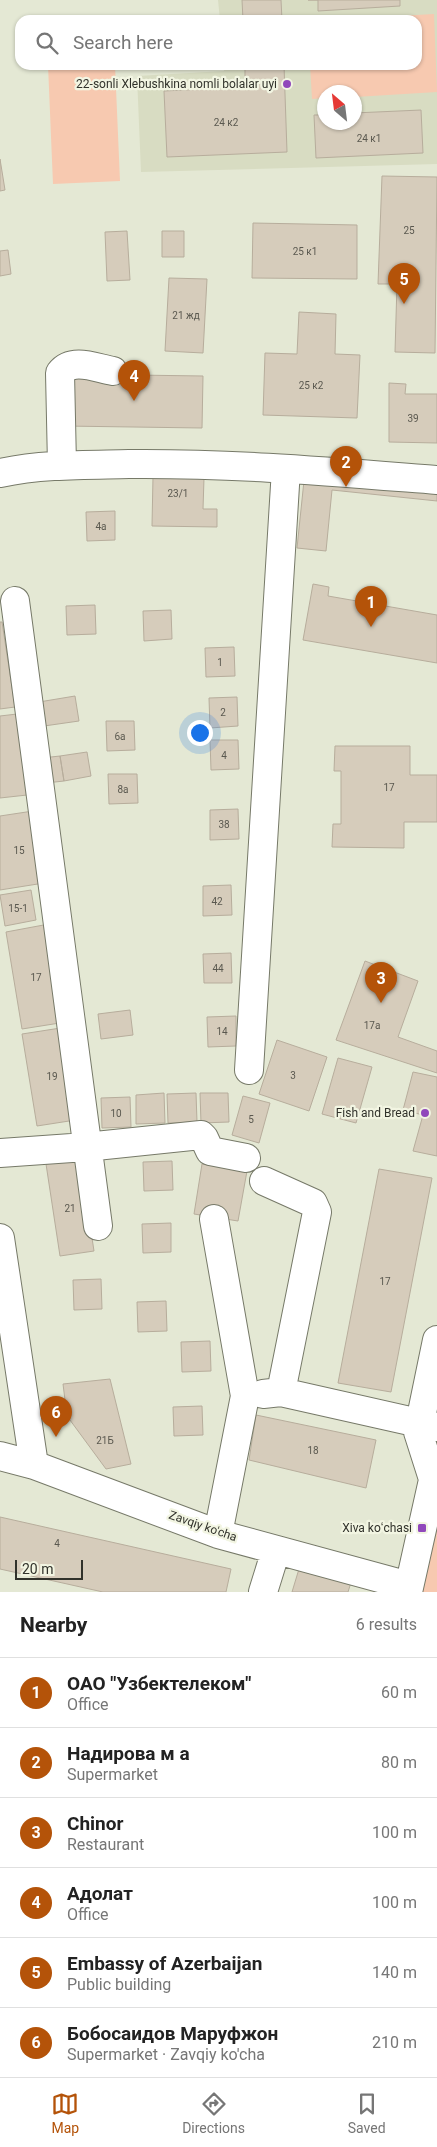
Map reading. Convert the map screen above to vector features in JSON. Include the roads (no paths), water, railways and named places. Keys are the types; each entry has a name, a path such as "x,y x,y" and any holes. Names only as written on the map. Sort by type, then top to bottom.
{"street":[{"path":"62,465 60,373 64,367 72,363 113,371"},
{"path":"0,473 23,468 62,465 199,464 437,480"},
{"path":"249,1070 286,469"},
{"path":"15,602 98,1226"},
{"path":"0,1153 86,1147 201,1135 210,1151 246,1158"},
{"path":"264,1181 313,1203 317,1212 282,1392"},
{"path":"214,1219 245,1396 218,1534"},
{"path":"0,1238 34,1464"},
{"path":"408,1589 435,1470 418,1432 429,1424 437,1340"},
{"path":"245,1396 282,1392 429,1424"},
{"name":"Zavqiy ko'cha","path":"0,1456 34,1464 218,1534 408,1589"},
{"path":"263,1592 276,1550"}],"place":[{"name":"22-sonli Xlebushkina nomli bolalar uyi","path":"287,84"},
{"name":"Embassy of Azerbaijan","path":"404,304"},
{"name":"Адолат","path":"134,401"},
{"name":"Надирова м а","path":"346,487"},
{"name":"ОАО \"Узбектелеком\"","path":"371,627"},
{"name":"Chinor","path":"381,1003"},
{"name":"Fish and Bread","path":"425,1113"},
{"name":"Бобосаидов Маруфжон","path":"56,1437"},
{"name":"Xiva koʻchasi","path":"422,1528"}]}
